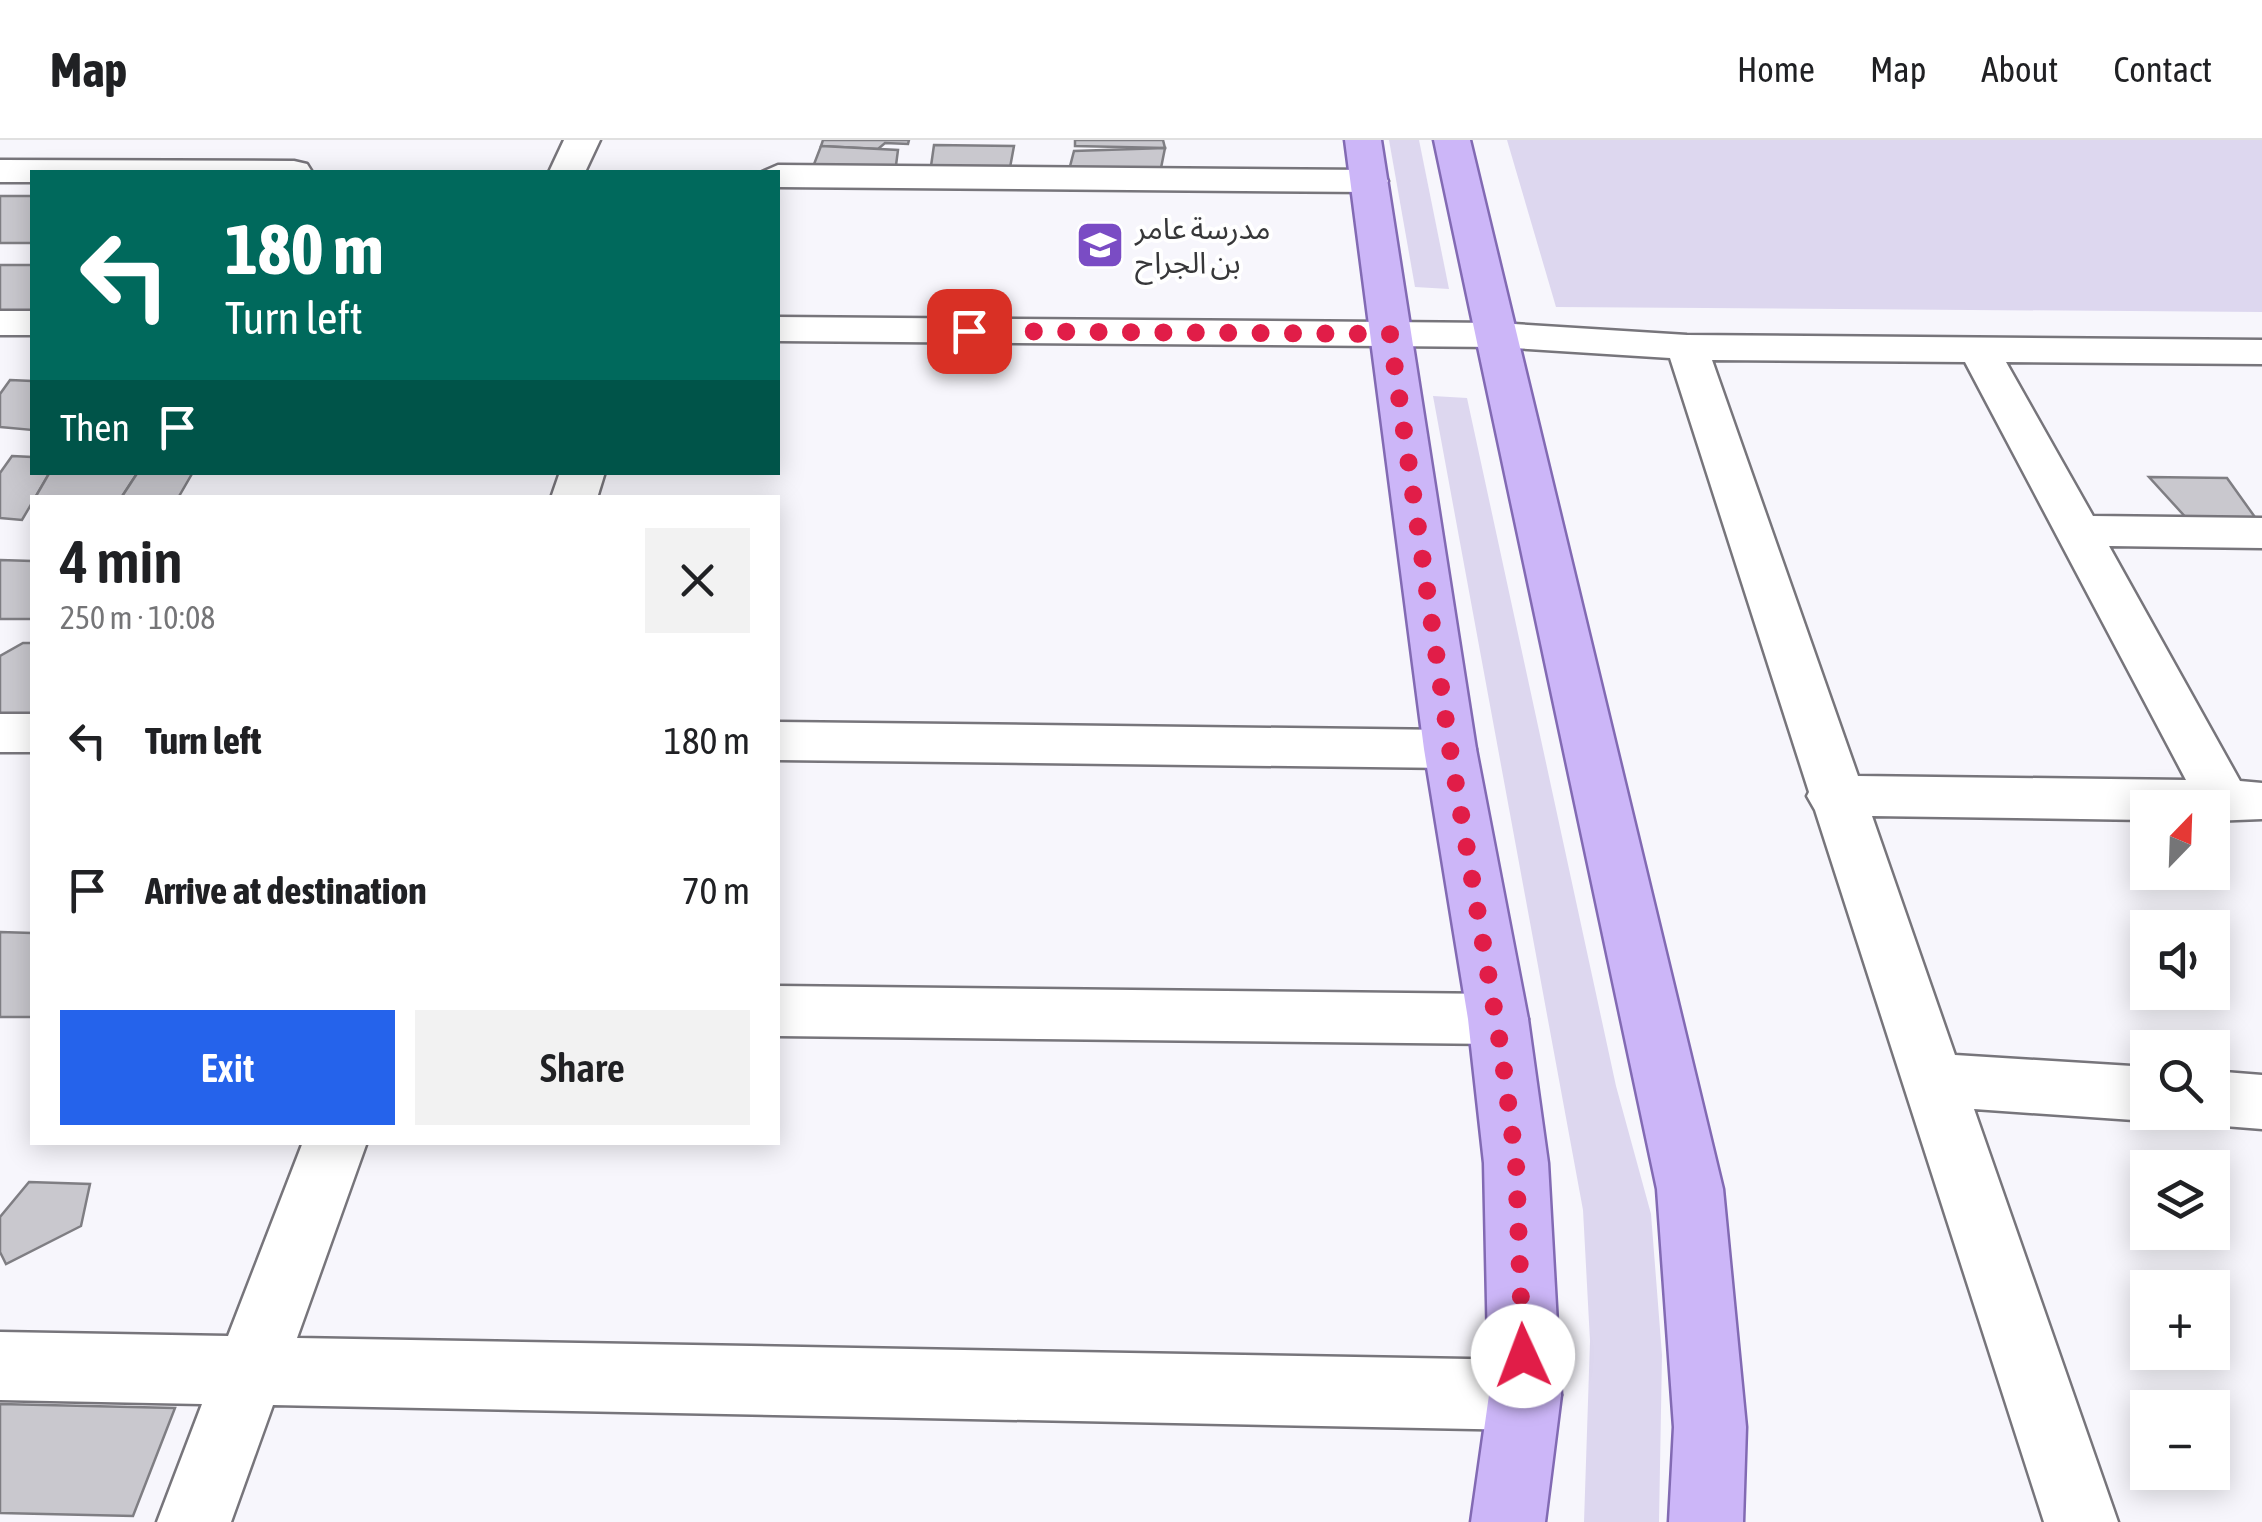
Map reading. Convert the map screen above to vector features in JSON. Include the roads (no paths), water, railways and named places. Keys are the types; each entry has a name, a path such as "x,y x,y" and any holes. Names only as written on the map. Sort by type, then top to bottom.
{"main road":[{"path":"1452,140 1690,1189 1710,1426 1706,1522"},
{"path":"1367,160 1450,749 1498,1019 1516,1163 1525,1395 1508,1522"}],"street":[{"path":"267,170 288,140"},
{"path":"568,170 582,140"},
{"path":"1052,178 1055,140"},
{"path":"758,168 1052,178 1367,160"},
{"path":"0,170 30,170"},
{"path":"0,323 30,323"},
{"path":"780,330 1498,335 1687,347 2262,352"},
{"path":"1687,347 1834,796 2080,1522"},
{"path":"1979,350 2078,530 2243,801"},
{"path":"2078,530 2262,533"},
{"path":"0,733 30,733"},
{"path":"780,741 1450,749"},
{"path":"1834,796 2243,801"},
{"path":"780,1010 1498,1019"},
{"path":"1930,1080 2130,1093"},
{"path":"2230,1099 2262,1102"},
{"path":"194,1522 334,1145"},
{"path":"0,1366 1525,1395"}],"place":[{"name":"مدرسة عامر بن الجراح","path":"1100,245"}]}
